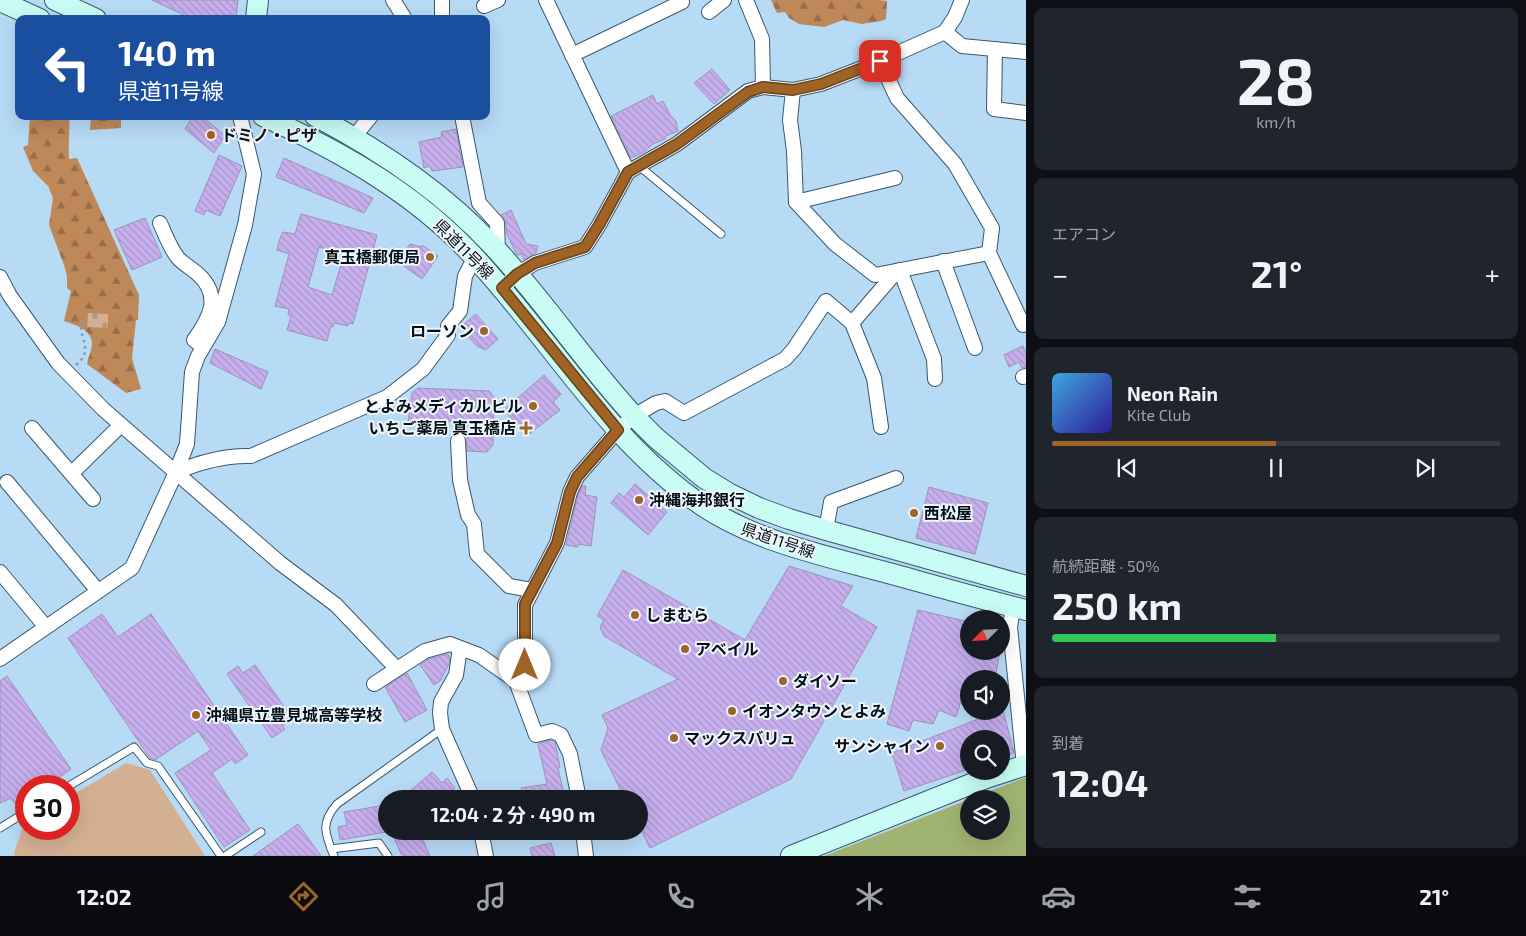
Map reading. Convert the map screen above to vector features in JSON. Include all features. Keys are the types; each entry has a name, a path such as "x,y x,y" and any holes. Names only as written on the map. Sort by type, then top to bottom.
{"main road":[{"path":"0,0 32,15"},
{"path":"55,0 77,10"},
{"path":"256,15 258,0"},
{"name":"県道11号線","path":"272,120 319,142 361,165 429,215 475,257 618,430 653,466 683,492 713,512 738,526 825,556 1019,608"},
{"name":"県道11号線","path":"323,120 397,164 463,218 498,251 634,416 679,458 724,490 759,508 789,519 1026,586"},
{"path":"791,856 986,778 1025,766"}],"street":[{"path":"393,0 402,15"},
{"path":"442,0 442,15"},
{"path":"484,6 498,0"},
{"path":"546,0 572,55 633,169"},
{"path":"709,12 724,0"},
{"path":"746,0 762,39 763,87"},
{"path":"502,288 517,274 535,263 585,247 633,169 677,144 736,99 748,92 763,87 793,90 821,84 880,61 944,32 955,17 962,0"},
{"path":"572,55 682,2"},
{"path":"944,32 962,46 1026,52"},
{"path":"994,49 994,109 1026,113"},
{"path":"880,61 897,98 955,164 992,228 989,253 1023,325"},
{"path":"793,90 790,120 794,151 796,202 836,244 876,275 989,253"},
{"path":"0,659 45,626 132,568 176,472 187,444 192,372 198,356 218,322 245,225 254,174 241,120"},
{"path":"354,137 368,120"},
{"path":"463,120 479,203 497,223 498,251"},
{"path":"796,202 895,178"},
{"path":"160,223 178,258 200,276 210,291 211,310 205,324 194,340 203,347"},
{"path":"176,472 198,463 234,455 250,456 386,397 423,369 448,335 448,326 460,311 465,276 475,257"},
{"path":"943,261 975,348"},
{"path":"852,323 899,270"},
{"path":"899,270 934,358 935,379"},
{"path":"0,277 10,296 58,364 103,409 280,563 336,605 396,669"},
{"path":"516,681 525,665 525,604 557,543 570,492 577,477 618,430 634,416 656,403 665,401 684,414 785,359 794,349 826,301 852,323 874,378 881,427"},
{"path":"72,474 121,425"},
{"path":"32,428 92,498"},
{"path":"458,441 460,480 468,515 474,524 477,554 509,586 532,590"},
{"path":"826,530 831,502 896,478"},
{"path":"7,482 98,591"},
{"path":"0,572 45,626"},
{"path":"1019,608 1010,627 1025,766"},
{"path":"374,684 425,651 450,644 479,655 516,681 536,735 552,731 561,735 570,754 577,790"},
{"path":"460,648 456,675 441,702 440,713 442,728 469,790"},
{"path":"483,840 486,856"},
{"path":"584,840 586,856"}],"lane":[{"path":"633,169 721,234"},
{"path":"388,856 379,843 332,852 327,840 325,825 328,814 337,804 442,728"},
{"path":"80,779 134,747 147,763 158,766 221,856"},
{"path":"0,828 15,819"},
{"path":"225,856 261,832"}],"path":[{"path":"67,372 84,355 86,349 81,324 82,321 87,320"}],"green space":[{"path":"771,0 887,1 886,19 862,24 843,20 824,27 799,24 789,18 785,12 777,13"},
{"path":"30,120 69,120 69,159 77,158 139,295 138,320 136,320 132,358 141,389 126,393 87,364 92,344 89,335 82,328 64,321 71,291 67,288 67,276 64,265 49,225 53,198 48,186 33,171 23,147 28,145"},
{"path":"91,120 121,120 121,128 90,130"},
{"path":"88,313 108,314 108,328 87,327"},
{"path":"126,763 150,770 205,856 15,856 14,853 18,840 80,840 80,790"}],"shaded area":[{"path":"1026,777 1026,856 824,856 960,803 960,840 1010,840 1010,790 993,790"}],"building":[{"path":"152,0 238,0 236,15 184,15"},
{"path":"712,69 730,90 714,104 694,83"},
{"path":"653,95 657,104 663,101 670,115 676,121 678,131 666,136 665,139 631,158 611,116"},
{"path":"191,120 207,120 225,136 214,153 185,129"},
{"path":"456,129 463,167 432,171 430,166 424,168 419,142 442,137 441,132"},
{"path":"219,155 242,166 220,216 206,210 204,215 195,211"},
{"path":"284,158 373,198 364,213 276,177"},
{"path":"511,210 526,244 538,246 536,253 524,260 522,254 517,255 506,232 506,222 501,215"},
{"path":"301,214 377,235 353,324 348,323 348,326 334,323 333,327 331,326 327,341 287,330 291,316 288,315 289,309 275,306 289,254 277,250 280,238 283,232 295,234","holes":["319,247 344,254 332,295 308,287"]},
{"path":"145,218 162,257 132,270 114,230"},
{"path":"410,244 421,247 422,245 438,256 422,279 398,262"},
{"path":"476,314 498,339 486,350 477,346 463,331 463,325"},
{"path":"1023,346 1026,353 1026,367 1022,368 1019,362 1009,367 1004,355"},
{"path":"215,349 268,372 261,389 210,363"},
{"name":"とよみメディカルビル","path":"544,375 561,394 553,402 560,410 527,436 504,410"},
{"path":"418,388 489,391 494,397 493,445 487,452 467,451 466,437 459,433 459,421 408,422 412,393"},
{"path":"635,484 667,512 648,535 611,503 619,493 624,497"},
{"path":"582,486 586,486 585,495 597,497 591,546 578,544 578,547 566,545 578,495"},
{"path":"929,487 988,503 975,554 916,538"},
{"path":"789,566 853,586 841,606 877,627 791,779 650,848 646,840 648,840 648,790 621,790 601,750 608,728 602,715 678,679 604,636 600,627 604,620 597,616 623,570 745,640"},
{"path":"918,610 960,620 960,660 998,660 997,670 960,670 960,704 956,717 939,710 933,724 913,720 909,731 887,724"},
{"path":"102,614 118,637 151,614 248,755 235,764 232,759 212,773 250,830 224,847 175,773 211,750 198,731 155,760 150,758 68,638"},
{"path":"448,654 449,664 440,681 434,685 420,665 429,659"},
{"path":"255,665 292,718 282,726 285,729 272,738 227,674 238,666 243,673"},
{"path":"407,673 427,710 405,722 385,687"},
{"path":"7,676 71,769 62,775 15,775 15,803 11,798 0,803 0,681"},
{"name":"サンシャイン","path":"976,720 1006,720 1008,730 960,730 960,772 904,791 892,753"},
{"name":"サンシャイン","path":"1010,737 1014,753 1010,755"},
{"path":"551,740 555,742 563,790 522,790 521,788 547,784 538,744"},
{"path":"432,772 442,783 447,778 455,788 453,790 411,790"},
{"path":"378,806 378,833 340,840 338,827 347,825 344,812"},
{"path":"298,824 321,856 253,856"},
{"path":"395,840 423,840 430,856 402,856"},
{"path":"551,843 555,856 532,856 530,848"}],"place":[{"name":"ドミノ・ピザ","path":"211,135"},
{"name":"真玉橋郵便局","path":"430,257"},
{"name":"ローソン","path":"484,331"},
{"name":"とよみメディカルビル","path":"533,406"},
{"name":"いちご薬局 真玉橋店","path":"526,428"},
{"name":"沖縄海邦銀行","path":"639,500"},
{"name":"西松屋","path":"914,513"},
{"name":"しまむら","path":"635,615"},
{"name":"アベイル","path":"685,649"},
{"name":"ダイソー","path":"783,681"},
{"name":"イオンタウンとよみ","path":"732,711"},
{"name":"沖縄県立豊見城高等学校","path":"196,715"},
{"name":"マックスバリュ","path":"674,738"},
{"name":"サンシャイン","path":"940,746"}],"route":[{"path":"525,665 525,604 557,543 570,492 577,477 618,430 502,288 517,274 535,263 575,252 585,247 628,172 677,144 736,99 748,92 763,87 793,90 821,84 880,61"}]}
